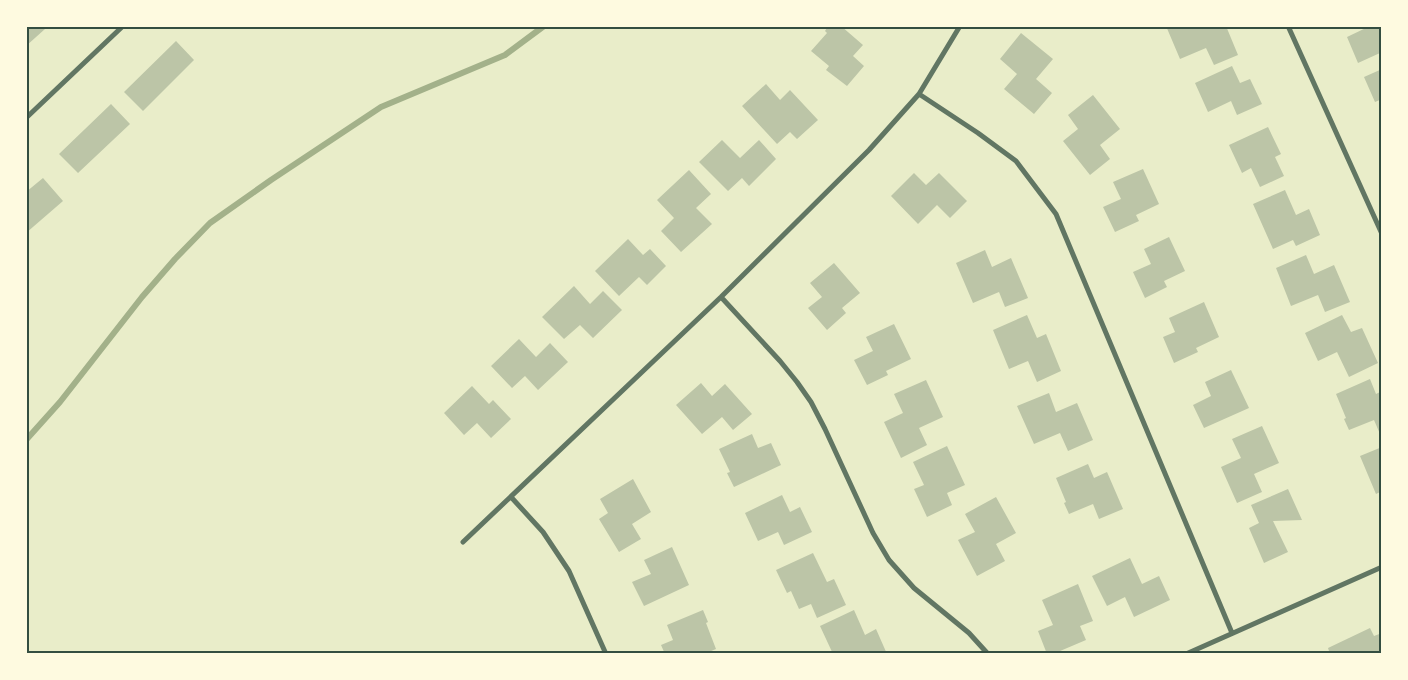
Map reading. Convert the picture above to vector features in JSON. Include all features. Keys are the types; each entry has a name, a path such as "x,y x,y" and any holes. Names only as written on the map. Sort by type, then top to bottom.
{"street":[{"path":"26,118 116,29 123,26"},
{"path":"463,542 722,297 869,150 919,94 960,26"},
{"path":"1288,26 1382,234"},
{"path":"919,94 1016,161 1056,214 1232,633"},
{"path":"722,297 780,361 811,402 873,533 889,560 914,588 969,633 988,654"},
{"path":"510,497 543,532 569,571 606,654"},
{"path":"1186,654 1382,566"}],"building":[{"path":"26,26 43,26 45,29 26,46"},
{"path":"828,26 841,26 863,45 853,56 864,66 847,86 826,70 829,66 811,51 827,33 825,31"},
{"path":"1166,26 1226,26 1238,55 1214,65 1206,48 1180,59"},
{"path":"1370,26 1382,26 1382,57 1380,53 1358,63 1347,37"},
{"path":"1021,33 1053,59 1036,79 1052,93 1034,114 1004,89 1017,74 1000,59"},
{"path":"176,41 194,60 143,111 124,92"},
{"path":"1232,66 1240,83 1250,79 1262,104 1237,115 1231,101 1208,112 1195,83"},
{"path":"1382,69 1382,99 1375,102 1364,77"},
{"path":"766,84 780,100 790,90 818,120 797,139 790,132 777,144 742,106"},
{"path":"1093,95 1120,129 1100,145 1110,159 1090,175 1063,141 1078,129 1068,115"},
{"path":"111,104 130,124 78,173 59,154"},
{"path":"1268,127 1281,154 1275,157 1284,176 1260,187 1251,168 1242,173 1229,145"},
{"path":"722,140 740,158 759,140 776,159 749,186 742,178 728,191 699,162"},
{"path":"1143,169 1159,204 1136,215 1139,221 1115,232 1103,207 1121,199 1113,182"},
{"path":"689,170 711,194 696,208 712,224 681,252 661,231 674,218 657,200"},
{"path":"914,173 926,185 939,173 967,201 950,218 937,205 918,224 891,196"},
{"path":"43,178 63,201 26,233 26,192"},
{"path":"1285,190 1296,215 1309,209 1320,235 1296,246 1293,240 1273,249 1253,204"},
{"path":"1169,237 1185,271 1164,281 1167,287 1145,298 1133,272 1151,264 1144,249"},
{"path":"628,239 643,255 650,249 666,266 647,285 639,277 619,296 595,271"},
{"path":"985,250 992,267 1011,258 1028,298 1005,307 999,292 973,303 956,263"},
{"path":"1306,255 1314,274 1334,265 1350,302 1325,312 1318,295 1291,306 1276,268"},
{"path":"834,263 860,293 842,308 846,313 827,330 808,308 822,297 810,283"},
{"path":"574,286 590,304 603,291 622,310 593,338 580,325 564,339 542,317"},
{"path":"1204,302 1219,337 1196,348 1198,352 1174,363 1163,337 1175,332 1169,318"},
{"path":"1027,315 1037,338 1046,334 1061,371 1037,382 1028,361 1009,369 993,330"},
{"path":"1342,315 1351,332 1362,328 1378,363 1349,377 1337,352 1318,361 1305,333"},
{"path":"894,324 911,359 886,371 888,375 867,385 854,360 873,351 866,337"},
{"path":"519,339 536,357 550,343 568,362 538,390 525,376 512,388 491,366"},
{"path":"1231,370 1249,408 1204,428 1193,405 1211,396 1205,382"},
{"path":"1370,379 1376,394 1382,391 1382,434 1380,434 1374,420 1349,430 1336,394"},
{"path":"926,380 943,417 919,428 927,445 901,458 884,422 903,413 894,394"},
{"path":"701,383 712,396 725,384 752,414 733,430 722,417 702,434 676,405"},
{"path":"472,386 489,404 493,400 511,419 491,438 477,423 464,435 444,413"},
{"path":"1049,393 1056,412 1077,403 1093,440 1068,451 1060,433 1034,444 1017,406"},
{"path":"1262,426 1279,463 1254,474 1262,492 1237,503 1221,467 1241,458 1232,439"},
{"path":"752,434 758,448 771,443 781,465 734,487 727,473 730,472 719,449"},
{"path":"947,446 965,485 947,493 952,505 927,517 914,489 924,485 913,462"},
{"path":"1382,447 1382,491 1376,494 1360,456"},
{"path":"1088,464 1094,478 1107,472 1123,509 1099,519 1093,504 1069,514 1056,478"},
{"path":"633,479 651,512 632,524 641,539 619,552 599,519 608,513 600,499"},
{"path":"1288,489 1302,520 1273,521 1288,552 1264,563 1249,528 1259,523 1251,505"},
{"path":"782,495 790,512 800,507 812,532 784,545 778,532 758,541 745,513"},
{"path":"996,497 1016,533 996,544 1005,561 977,576 958,540 975,532 965,514"},
{"path":"672,547 689,585 644,606 632,582 651,574 644,560"},
{"path":"813,553 827,582 834,579 846,605 817,618 811,604 799,609 791,591 787,593 776,570"},
{"path":"1130,558 1142,584 1159,576 1170,600 1134,617 1125,597 1107,606 1092,576"},
{"path":"1078,584 1093,621 1080,626 1086,640 1053,654 1047,654 1038,631 1053,625 1042,600"},
{"path":"703,610 716,649 704,654 665,654 661,645 673,640 667,625"},
{"path":"854,610 865,635 876,629 887,654 833,654 820,626"},
{"path":"1370,628 1374,636 1382,633 1382,654 1330,654 1328,648"}],"waterway":[{"path":"26,440 60,402 142,297 210,223 381,107 505,55 544,26"}]}
